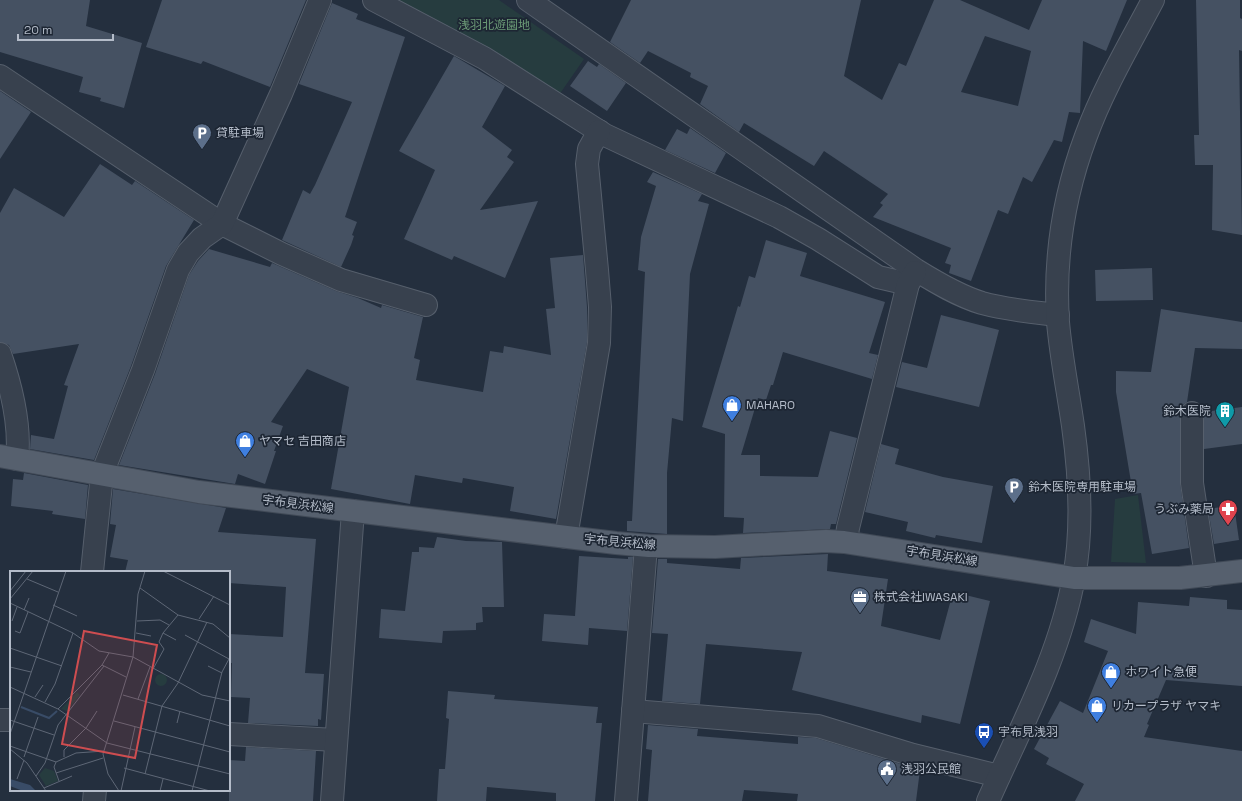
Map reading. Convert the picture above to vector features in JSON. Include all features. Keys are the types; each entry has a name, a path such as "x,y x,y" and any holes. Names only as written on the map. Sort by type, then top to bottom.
{"main road":[{"name":"宇布見浜松線","path":"8,457 199,492 646,546 715,547 806,542 846,542 1074,578 1154,579 1206,576 1242,571"}],"street":[{"path":"92,571 102,474 147,359 178,270 188,253 202,238 222,224 281,94 320,0"},
{"path":"374,0 484,58 599,131 779,217 818,239 878,277 912,277"},
{"path":"528,0 912,277 981,303 1015,310 1058,315"},
{"path":"988,801 1052,652 1074,578 1079,501 1078,463 1062,360 1057,284 1065,209 1074,172 1086,135 1101,100 1153,0"},
{"path":"0,76 222,224 282,254 341,280 426,305"},
{"path":"566,537 599,343 600,307 587,164 589,149 599,131"},
{"path":"846,542 848,528 912,277"},
{"path":"0,354 13,400 19,442 8,457"},
{"path":"1192,413 1192,483 1206,576"},
{"path":"332,801 353,511"},
{"path":"626,801 646,546"},
{"path":"633,711 818,726 913,755 999,776"},
{"path":"230,734 336,740"},
{"path":"94,801 95,791"}],"green space":[{"name":"浅羽北遊園地","path":"395,0 499,0 584,59 559,95"},
{"path":"1138,495 1146,563 1111,562 1115,499"}],"building":[{"path":"0,0 90,0 86,26 142,43 124,108 100,101 101,98 79,92 83,77 0,52"},
{"path":"162,0 306,0 270,87 203,61 201,64 146,47"},
{"path":"631,0 861,0 844,76 882,100 899,63 906,66 934,0 960,0 1029,30 1042,0 1127,0 1106,51 1083,41 1080,113 1069,112 1062,142 1054,140 1032,182 1023,177 1008,214 998,210 971,281 949,273 951,265 945,263 951,248 873,217 883,205 880,203 888,194 824,151 814,166 744,123 739,132 700,104 708,86 690,77 691,73 648,51 640,63 610,42","holes":["985,36 1031,51 1018,106 961,92"]},
{"path":"1196,0 1240,0 1240,18 1242,19 1242,51 1239,50 1242,235 1212,230 1213,165 1195,165 1194,135 1199,135"},
{"path":"332,3 358,14 356,19 405,37 345,217 357,222 352,235 354,236 351,245 341,267 282,240 303,190 310,194 315,185 352,102 299,84"},
{"path":"454,56 505,86 482,127 512,150 507,157 514,162 480,210 538,201 505,278 454,256 452,260 404,239 435,170 399,151"},
{"path":"588,61 597,67 599,64 626,83 607,111 570,86"},
{"path":"0,91 31,112 0,159"},
{"path":"690,128 726,153 715,173 665,150 677,129 687,134"},
{"path":"100,164 132,185 135,181 194,220 166,266 131,366 94,460 30,449 31,435 54,439 68,386 64,385 79,344 13,354 9,345 0,342 0,213 14,188 64,217"},
{"path":"653,172 702,194 698,201 709,204 690,274 683,421 672,418 667,473 667,534 627,531 627,521 632,521 645,272 638,270 641,237 656,186 647,182"},
{"path":"766,240 807,253 800,276 885,302 869,353 878,355 872,379 783,352 773,385 771,385 766,400 758,398 741,455 760,455 760,476 818,477 830,431 857,438 836,524 831,524 830,529 743,533 744,518 724,517 725,434 702,427 738,306 740,307 749,276 755,278"},
{"path":"209,249 270,267 272,263 336,291 358,298 381,308 382,305 423,317 414,358 420,360 416,380 483,392 490,351 503,353 504,346 551,355 546,309 555,308 550,258 583,255 587,307 587,342 556,519 510,511 514,487 463,478 462,483 415,475 410,504 331,489 349,387 307,369 271,422 283,426 265,484 238,474 235,484 119,465 155,374 189,275 198,261"},
{"path":"1152,268 1153,300 1096,301 1095,270"},
{"path":"1161,309 1242,322 1242,349 1195,348 1187,402 1181,406 1180,413 1180,483 1189,548 1152,554 1141,493 1133,494 1116,392 1116,371 1151,372"},
{"path":"941,315 999,330 979,407 896,387 902,362 927,368"},
{"name":"鈴木医院","path":"1242,407 1242,444 1204,449 1204,412"},
{"path":"881,444 899,449 895,464 943,477 993,486 982,543 936,535 935,538 906,531 908,522 865,512"},
{"path":"24,473 88,485 85,519 52,514 53,511 11,506 13,479 23,480"},
{"path":"113,489 226,508 218,532 316,539 305,673 324,674 321,720 318,719 318,726 248,723 250,698 231,697 232,663 230,663 230,634 283,637 286,587 230,583 230,571 125,571 128,560 110,557 116,525 110,524"},
{"name":"うぶみ薬局","path":"1234,505 1239,540 1214,544 1208,509"},
{"path":"437,537 466,541 502,542 504,607 482,607 483,622 476,623 476,630 443,631 442,643 379,638 381,609 405,611 412,552 419,552 419,547 434,548"},
{"path":"828,554 827,571 888,579 881,626 940,640 953,592 990,601 960,724 922,715 921,723 792,690 802,652 706,644 700,704 662,701 668,634 652,633 658,559 667,559 667,563 740,569 741,558"},
{"path":"579,556 628,559 628,557 633,557 627,631 589,628 588,645 542,641 544,614 575,616"},
{"path":"1190,597 1227,600 1227,609 1242,610 1242,686 1166,680 1147,724 1149,725 1144,737 1242,751 1242,801 1075,801 1084,784 1046,764 1049,758 1034,749 1060,701 1083,713 1108,651 1084,642 1091,619 1136,634 1138,602 1189,606"},
{"path":"448,691 495,695 494,699 598,707 596,723 602,723 595,801 556,801 556,793 487,787 486,801 437,801 439,769 445,769 449,719 446,718"},
{"path":"648,725 698,729 697,736 798,744 798,737 816,738 920,770 916,801 797,801 798,794 744,790 742,801 648,801 652,750 646,749"},
{"path":"246,747 316,751 313,801 229,801 230,760 245,761"}],"place":[{"name":"貸駐車場","path":"202,150"},
{"name":"MAHARO","path":"732,422"},
{"name":"鈴木医院","path":"1225,428"},
{"name":"ヤマセ 吉田商店","path":"245,458"},
{"name":"鈴木医院専用駐車場","path":"1014,504"},
{"name":"うぶみ薬局","path":"1228,526"},
{"name":"株式会社IWASAKI","path":"860,614"},
{"name":"ホワイト急便","path":"1111,689"},
{"name":"リカープラザ ヤマキ","path":"1097,723"},
{"name":"宇布見浅羽","path":"984,749"},
{"name":"浅羽公民館","path":"887,786"}]}
